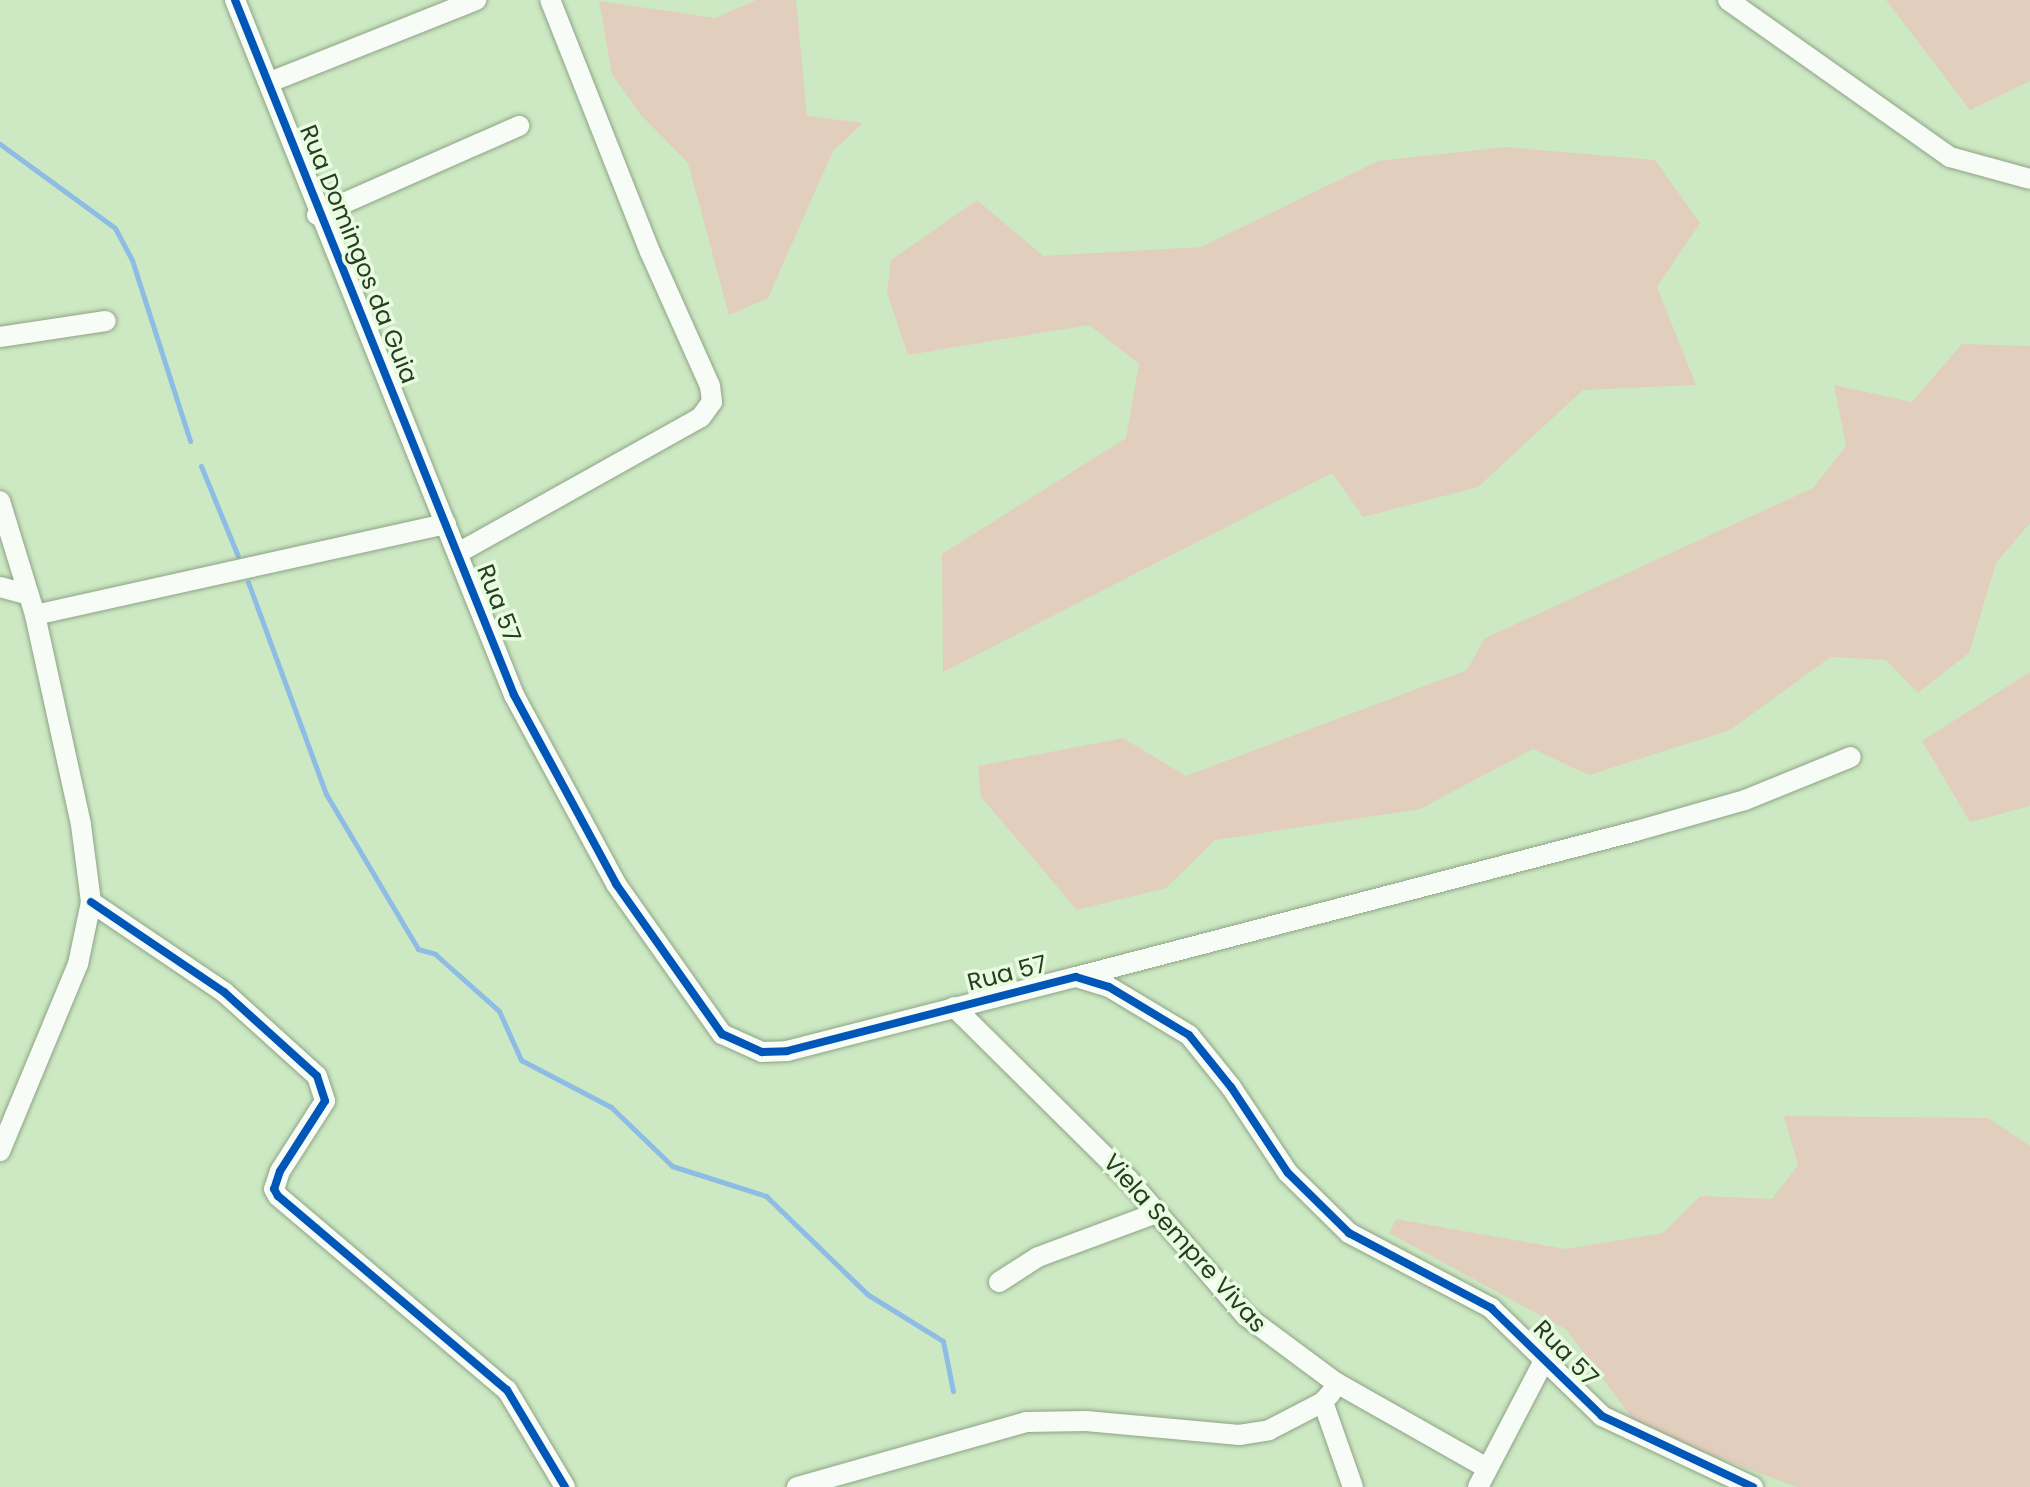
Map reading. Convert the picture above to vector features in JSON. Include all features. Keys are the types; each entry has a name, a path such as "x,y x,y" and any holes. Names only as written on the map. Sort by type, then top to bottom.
{"street":[{"name":"Rua Domingos da Guia","path":"235,0 270,82 317,215 446,524"},
{"path":"270,82 476,0"},
{"path":"458,553 701,417 712,402 710,386 650,252 550,0"},
{"path":"1728,0 1950,157 2030,179"},
{"path":"317,215 519,126"},
{"path":"0,337 106,321"},
{"path":"0,501 6,547 32,605 81,825 91,902 78,964 0,1151"},
{"path":"0,587 32,605 446,524"},
{"name":"Rua 57","path":"446,524 540,748 616,884 670,968 722,1034 762,1052 787,1051 1076,977 1143,1003 1189,1035 1312,1201 1378,1252 1491,1308 1612,1422 1753,1487"},
{"path":"1076,977 1636,831 1745,800 1851,757"},
{"path":"91,902 224,992 317,1076 325,1101 280,1171 274,1189 278,1196 507,1390 560,1480"},
{"name":"Viela Sempre Vivas","path":"954,1007 1069,1118 1246,1316 1338,1384 1482,1477"},
{"path":"999,1282 1038,1257 1156,1213"},
{"path":"1482,1477 1544,1361"},
{"path":"797,1487 1026,1422 1086,1421 1239,1435 1269,1430 1323,1402 1338,1384"},
{"path":"1323,1402 1353,1487"}],"shaded area":[{"path":"756,0 796,0 807,116 863,123 833,151 768,298 729,315 688,163 640,114 612,74 599,1 715,18"},
{"path":"1886,0 2030,0 2030,81 1970,110"},
{"path":"1505,147 1655,160 1700,223 1657,287 1696,385 1583,390 1478,487 1363,517 1332,473 943,672 942,554 1126,438 1139,364 1089,325 908,355 887,293 891,260 977,200 1043,256 1201,247 1378,161"},
{"path":"1962,344 2030,346 2030,523 1996,563 1969,653 1918,693 1886,660 1831,657 1730,730 1589,775 1533,749 1420,809 1215,840 1166,888 1077,910 981,797 978,766 1123,738 1186,776 1467,670 1485,638 1813,488 1846,446 1834,385 1912,402"},
{"path":"2030,672 2030,806 1970,822 1922,741"},
{"path":"1784,1116 1988,1118 2030,1146 2030,1487 1797,1487 1639,1428 1567,1330 1389,1233 1396,1219 1565,1249 1663,1233 1700,1196 1772,1199 1798,1165"}],"waterway":[{"path":"0,144 115,228 132,260 190,441"},
{"path":"201,466 238,556"},
{"path":"248,582 326,794 418,949 435,954 499,1011 521,1060 611,1107 672,1166 766,1196 867,1294 943,1341 953,1391"}],"cycle path":[{"path":"235,0 514,695 616,884 722,1034 762,1052 787,1051 1076,977 1109,987 1189,1035 1231,1087 1288,1173 1349,1233 1491,1308 1602,1416 1753,1487"},
{"path":"91,902 224,992 317,1076 325,1101 280,1171 274,1189 278,1196 507,1390 565,1487"}]}
